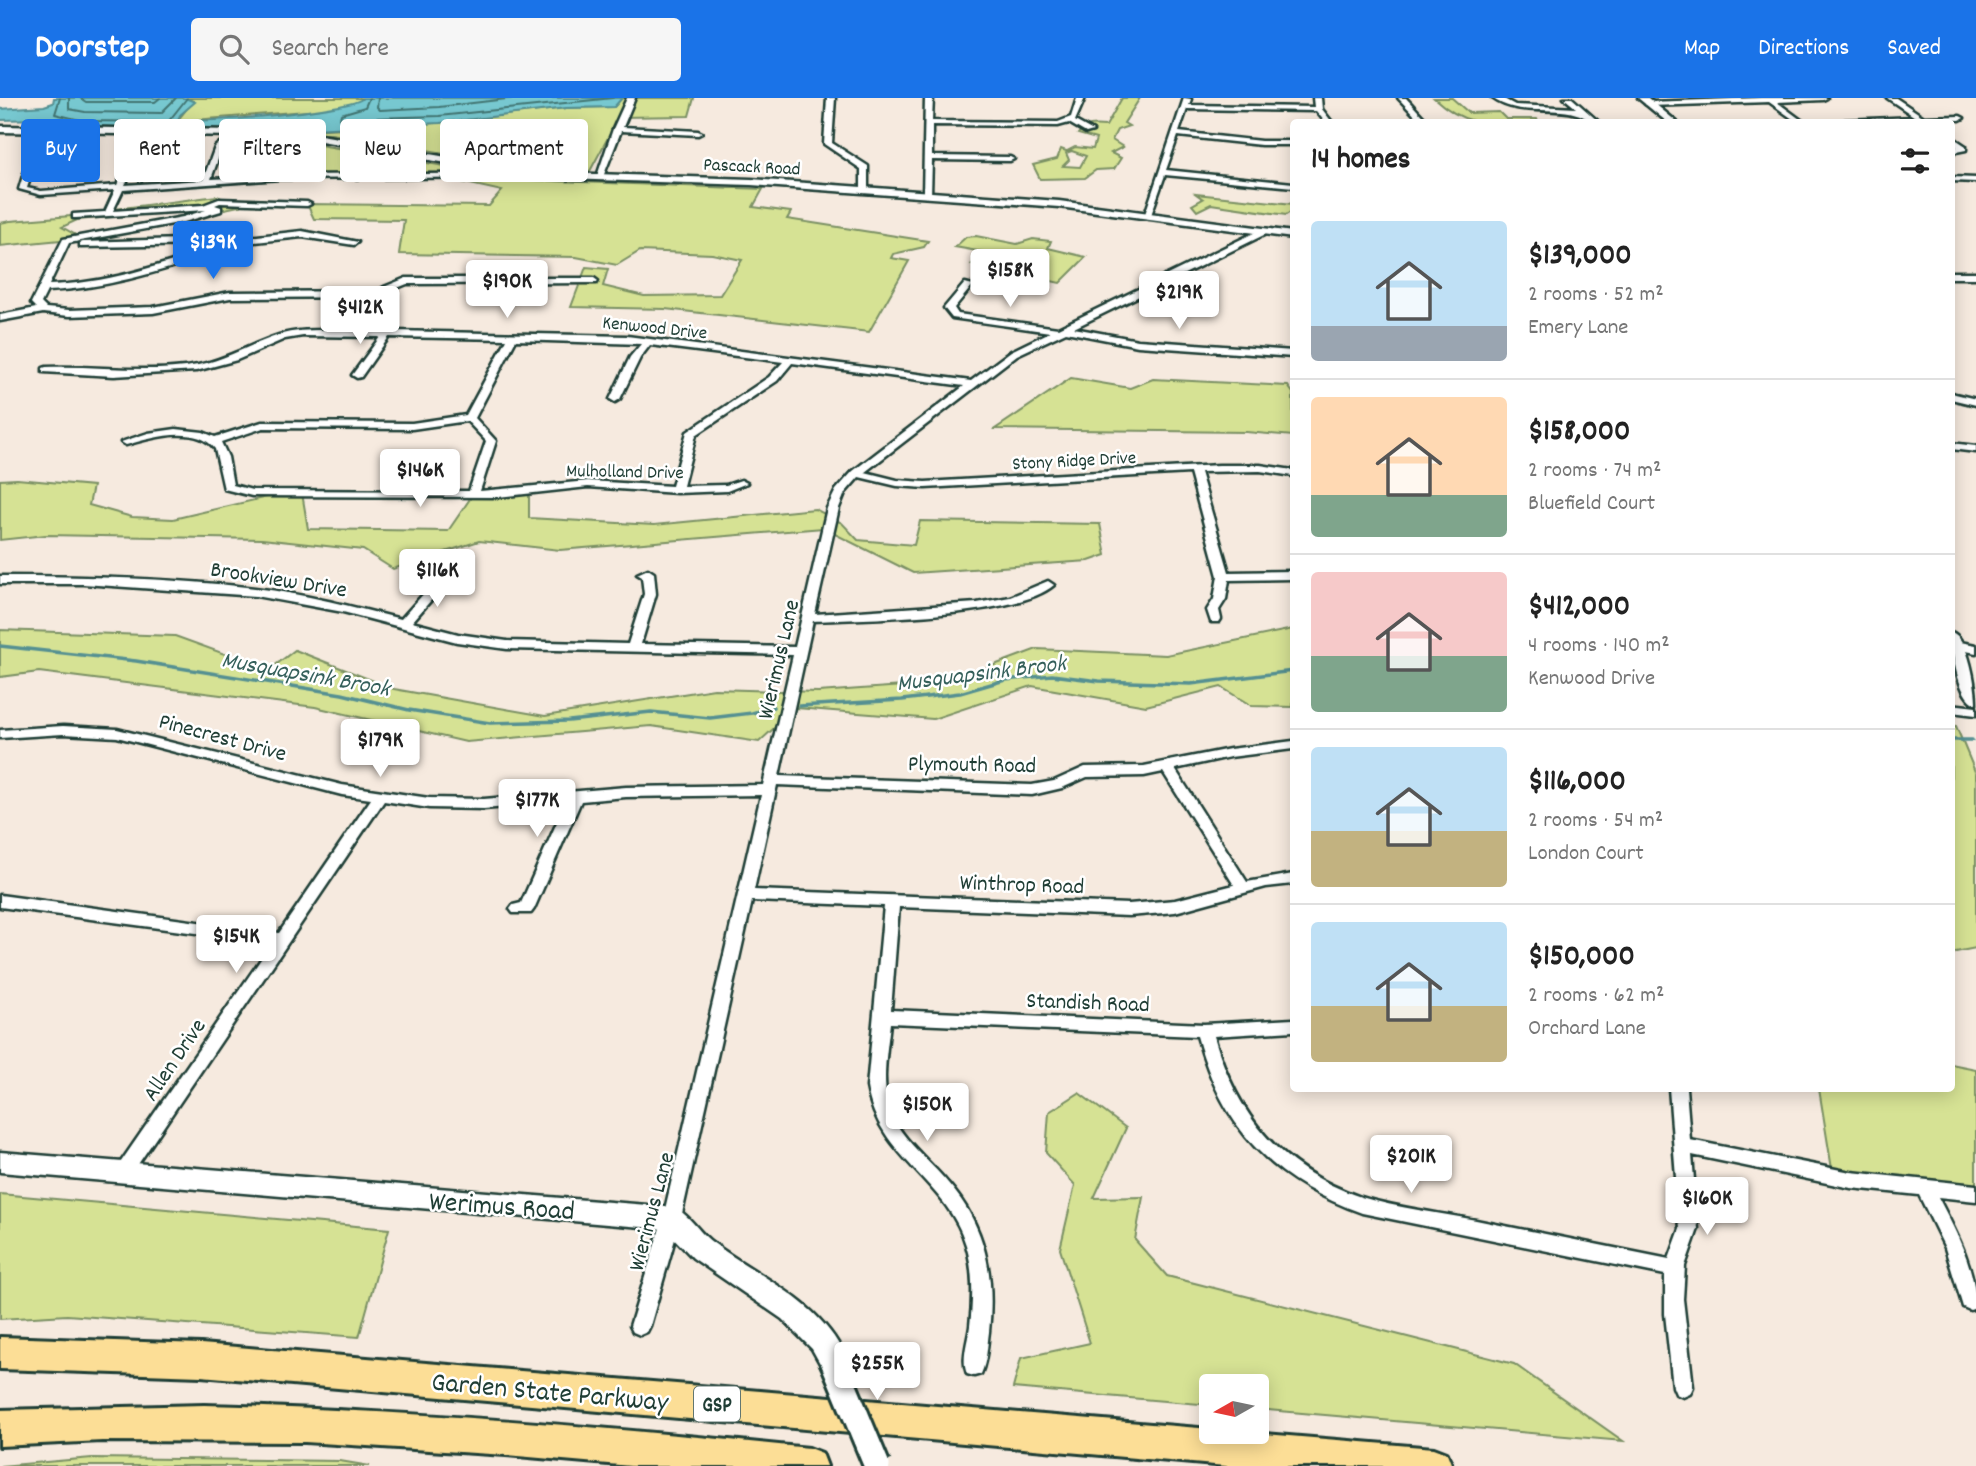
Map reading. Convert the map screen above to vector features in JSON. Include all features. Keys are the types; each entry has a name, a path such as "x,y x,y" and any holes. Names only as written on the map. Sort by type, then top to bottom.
{"highway":[{"name":"Garden State Parkway","path":"0,1353 215,1361 1434,1466"},
{"name":"Garden State Parkway","path":"0,1428 195,1421 380,1426 809,1466"}],"main road":[{"name":"Werimus Road","path":"0,1162 672,1218"},
{"path":"672,1218 700,1248 791,1310 813,1330 832,1358 877,1466"}],"street":[{"path":"599,177 631,98"},
{"path":"831,98 828,144 865,168 865,190"},
{"path":"927,194 929,98"},
{"path":"929,123 1058,124 1074,118 1081,98"},
{"path":"1317,98 1318,109 1326,119"},
{"path":"1402,98 1422,119"},
{"path":"1496,98 1514,107 1581,111"},
{"path":"1568,98 1591,119"},
{"path":"1645,101 1823,98"},
{"path":"1891,98 1923,119"},
{"path":"1769,99 1797,119"},
{"path":"1645,101 1668,119"},
{"path":"1147,215 1186,102 1318,109"},
{"path":"1949,119 1960,118"},
{"path":"1070,121 1089,131"},
{"name":"Pascack Road","path":"0,129 114,131"},
{"path":"617,129 698,133"},
{"path":"1176,134 1261,143 1290,143"},
{"name":"Pascack Road","path":"326,139 440,159"},
{"path":"1955,140 1963,145 1955,150"},
{"path":"206,182 219,147"},
{"path":"928,158 1010,159"},
{"path":"1162,172 1290,185"},
{"path":"326,177 440,176"},
{"name":"Pascack Road","path":"588,177 711,180 1079,206 1290,235"},
{"path":"1955,179 1976,180"},
{"path":"25,182 23,188 29,192 219,181"},
{"path":"108,213 123,182"},
{"path":"205,207 219,201 307,204"},
{"path":"43,310 36,303 66,241 184,219 218,209 205,207 76,216"},
{"name":"Wierimus Lane","path":"640,1325 672,1218 836,500 857,473 1014,353 1265,231"},
{"path":"64,246 220,243 302,234 354,242"},
{"path":"43,288 78,288 117,280 212,252 220,248 220,243"},
{"path":"1955,275 1976,275"},
{"path":"341,333 381,294 399,283 420,279 594,281"},
{"path":"968,285 949,308 955,316 1148,344 1290,354"},
{"path":"0,318 43,310 69,313 153,310 217,296 259,293 381,294"},
{"name":"Kenwood Drive","path":"46,370 114,373 196,368 234,358 282,337 303,333 514,335 648,341 972,384"},
{"path":"357,376 387,334"},
{"path":"470,418 514,335"},
{"path":"615,399 635,357 648,341"},
{"path":"677,490 691,434 773,379 790,359"},
{"path":"1955,397 1976,402"},
{"path":"126,442 177,432 194,433 213,441 262,425 412,426 470,418"},
{"path":"470,418 491,441 474,494"},
{"name":"Mulholland Drive","path":"213,441 220,446 228,486 252,493 498,494 588,484 677,490 727,488 741,484"},
{"path":"1955,446 1976,449"},
{"name":"Stony Ridge Drive","path":"857,473 897,483 925,485 1239,467 1290,473"},
{"path":"1194,469 1224,576 1224,587 1213,610 1215,619"},
{"path":"633,648 650,594 648,573 643,574"},
{"path":"404,624 447,575"},
{"path":"1224,576 1290,575"},
{"name":"Brookview Drive","path":"0,580 83,580 246,591 316,601 479,642 800,651"},
{"path":"808,618 977,607 1013,600 1048,585"},
{"path":"1955,642 1976,649"},
{"path":"1955,646 1976,699"},
{"path":"1955,708 1976,711"},
{"name":"Pinecrest Drive","path":"0,734 63,730 117,733 303,781 380,797 456,804 770,785"},
{"name":"Plymouth Road","path":"770,785 1032,789 1057,785 1085,772 1127,773 1230,752 1290,745"},
{"path":"1166,766 1243,887"},
{"path":"518,909 526,909 576,795"},
{"name":"Allen Drive","path":"122,1174 380,797"},
{"name":"Winthrop Road","path":"745,895 1141,909 1201,901 1243,887 1290,879"},
{"path":"892,900 876,1087 884,1122 956,1206 977,1247 983,1291 974,1367"},
{"path":"0,901 283,939"},
{"name":"Standish Road","path":"882,1016 1204,1030 1290,1025"},
{"path":"1204,1030 1212,1065 1236,1114 1270,1155 1313,1185 1362,1205 1675,1269"},
{"path":"1677,1092 1689,1229 1675,1269 1674,1282 1683,1387"},
{"path":"1682,1146 1800,1171 1976,1193"},
{"path":"1925,1188 1954,1248 1970,1301"}],"green space":[{"path":"185,98 363,98 355,104 332,109 179,119 193,101"},
{"path":"622,98 694,98 689,116 619,117 590,171 588,119 471,119 566,108 614,107"},
{"path":"1122,98 1140,98 1124,123 1129,126 1117,130 1112,140 1123,147 1111,153 1121,158 1114,169 1096,170 1085,178 1040,179 1033,165 1057,159 1061,149 1069,152 1066,153 1069,160 1063,166 1080,167 1086,156 1069,150 1075,147 1093,149 1096,139 1078,134 1094,125 1106,126"},
{"path":"1434,98 1452,98 1469,113 1499,112 1506,119 1468,119 1447,109"},
{"path":"440,123 440,152 426,150 426,124"},
{"path":"340,128 340,136 326,133 326,129"},
{"path":"326,146 340,148 340,176 326,176"},
{"path":"426,163 440,165 439,177 426,177"},
{"path":"462,182 580,182 763,189 753,207 791,212 787,219 928,241 924,247 893,254 891,258 909,261 869,332 665,309 571,307 586,267 608,269 603,286 644,296 720,295 742,260 712,254 640,251 617,265 576,257 399,254 404,220 314,219 307,204 489,206 502,191"},
{"path":"1196,194 1290,204 1290,212 1286,215 1211,204 1197,211 1192,205 1203,199"},
{"path":"217,196 239,206 197,215 177,211 77,220 62,227 81,238 0,246 0,223 108,213 115,209"},
{"path":"976,236 1017,244 1033,239 1051,241 1048,248 1086,257 1060,283 972,264 989,253 955,247 966,237"},
{"path":"1071,378 1130,388 1153,379 1288,386 1290,389 1290,436 1246,432 995,429"},
{"path":"0,480 93,486 89,505 132,517 173,519 284,493 302,493 308,529 448,531 474,493 529,490 529,518 654,525 815,509 842,523 858,540 914,545 920,521 1100,524 1106,555 1089,561 913,573 823,528 560,550 479,541 393,569 363,550 262,539 46,535 0,540"},
{"path":"0,630 175,636 269,670 295,650 394,689 545,716 714,689 818,692 946,683 1037,649 1166,655 1290,630 1290,707 1252,706 1221,687 1146,706 1032,686 933,719 796,708 759,742 651,726 466,742 315,707 39,672 0,677"},
{"path":"1955,726 1976,774 1976,948 1955,953"},
{"path":"1955,1065 1976,1069 1976,1185 1832,1169 1819,1092 1955,1092"},
{"path":"1079,1093 1126,1128 1094,1198 1143,1197 1135,1240 1167,1276 1514,1364 1623,1441 1269,1410 1269,1374 1199,1374 1199,1404 1013,1388 1021,1358 1090,1343 1060,1249 1075,1185 1046,1153 1049,1112"},
{"path":"0,1194 389,1229 359,1337 67,1315 0,1319"},
{"path":"92,1458 340,1461 370,1466 0,1466"}],"water":[{"path":"54,98 185,98 195,102 178,119 114,119 114,128 100,128 100,119 0,120 0,109 53,103"},
{"path":"363,98 622,98 614,107 566,108 474,119 440,119 440,123 426,124 426,119 340,119 340,128 326,128 326,119 227,119 333,107"},
{"path":"219,119 219,129 205,129 205,120"}],"waterway":[{"name":"Musquapsink Brook","path":"0,646 136,661 342,694 409,710 490,723 569,721 651,712 710,718 752,713 773,707"},
{"name":"Musquapsink Brook","path":"799,706 902,700 960,693 1005,680 1052,675 1099,681 1191,684 1290,671"},
{"name":"Musquapsink Brook","path":"1955,740 1972,740"}]}
